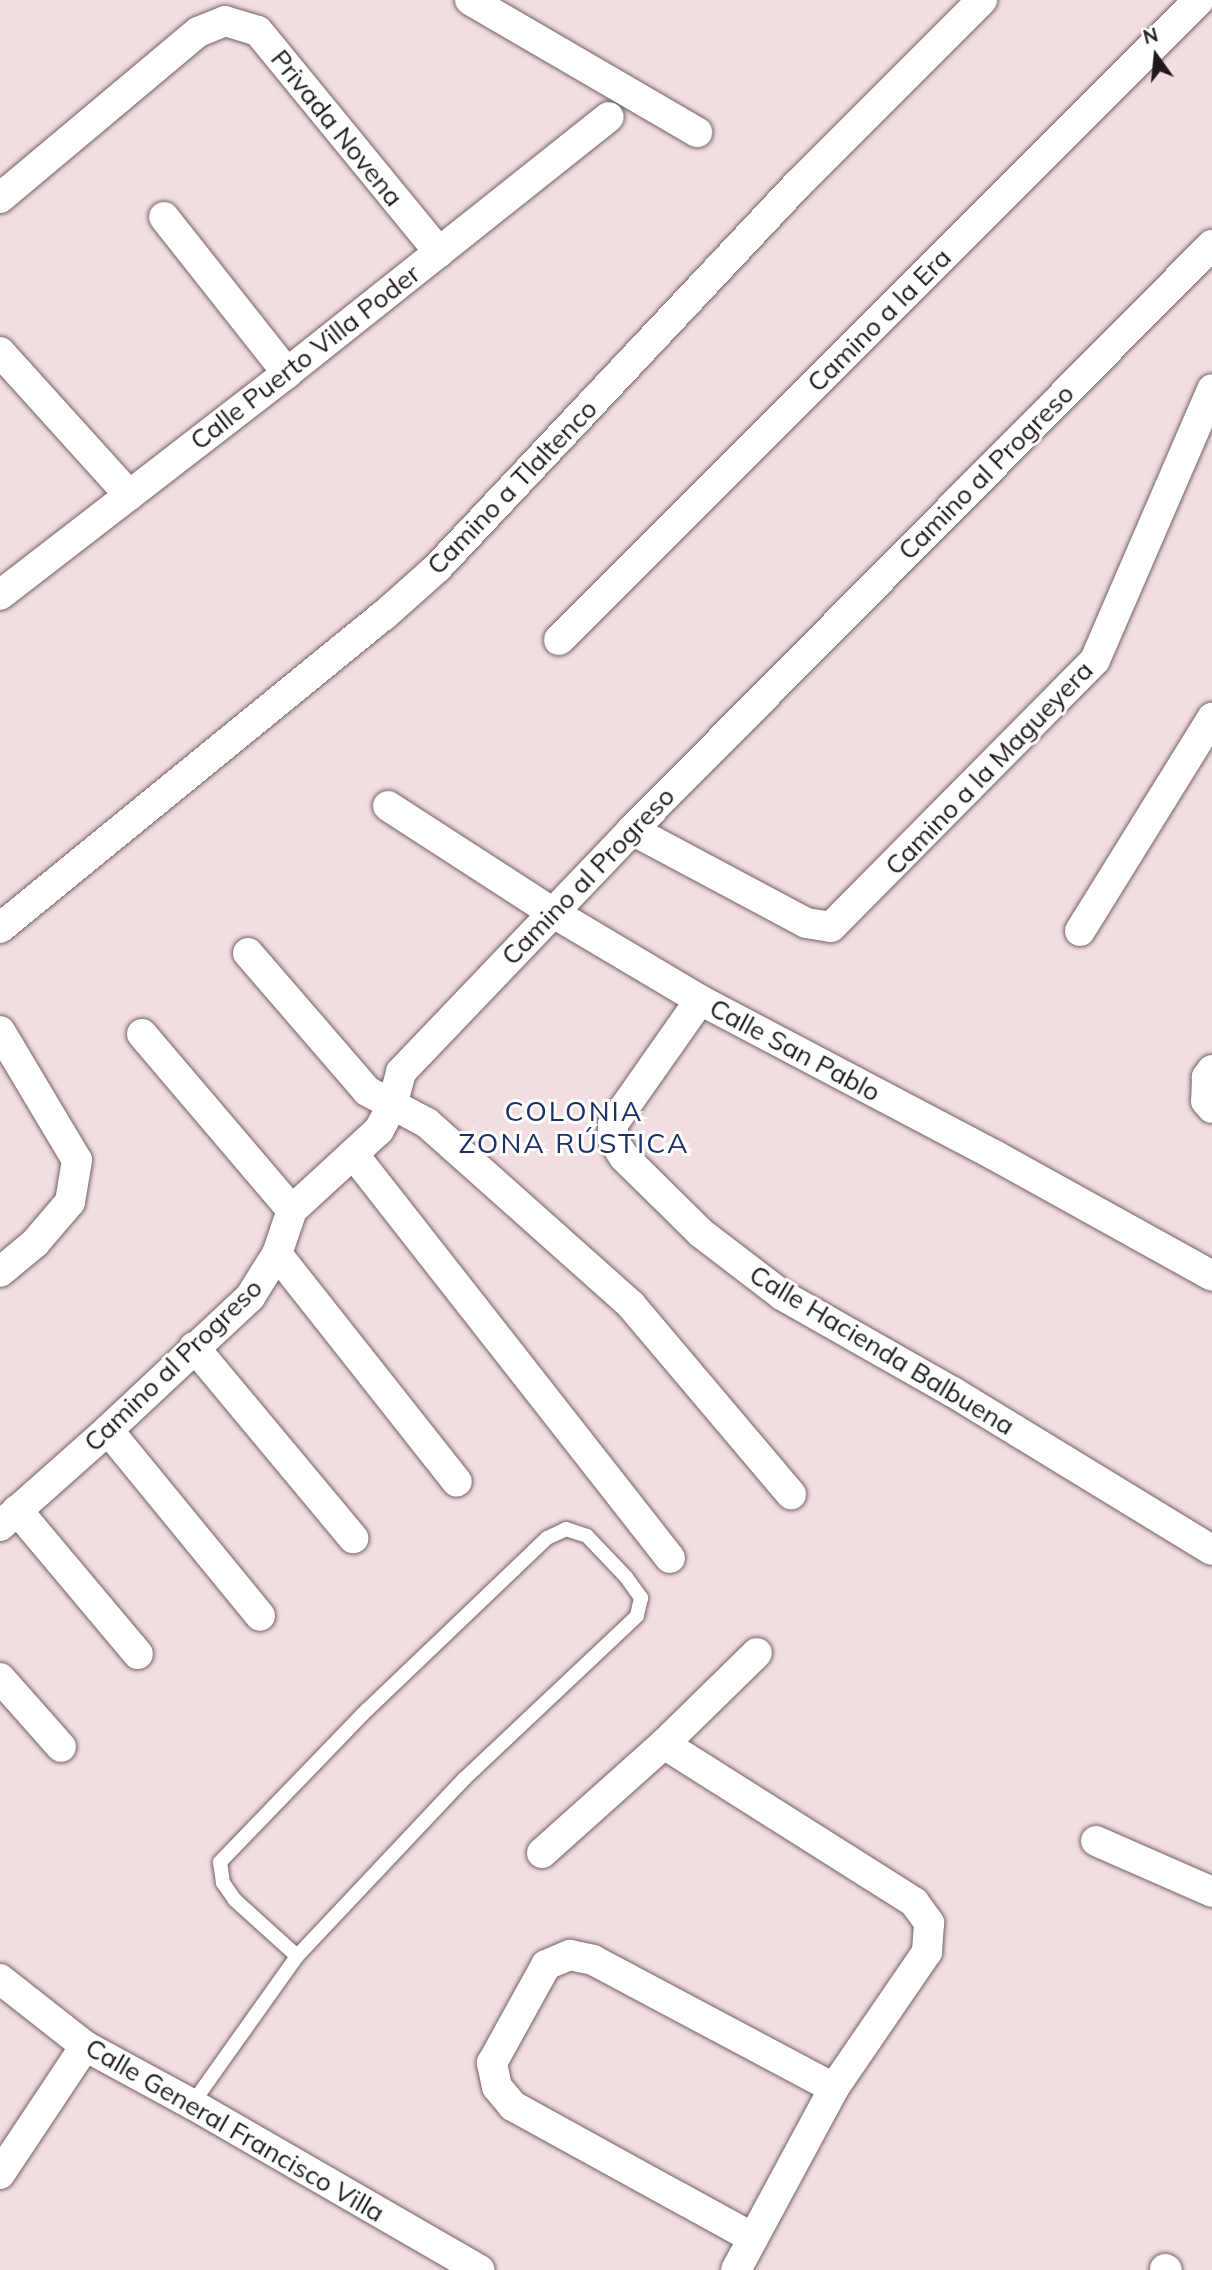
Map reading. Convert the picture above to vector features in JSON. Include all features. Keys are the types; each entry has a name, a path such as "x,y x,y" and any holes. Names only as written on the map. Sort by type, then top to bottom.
{"street":[{"path":"470,0 697,132"},
{"name":"Camino a Tlaltenco","path":"0,928 382,617 437,568 797,185 982,0"},
{"name":"Camino a la Era","path":"559,640 1199,0"},
{"name":"Privada Novena","path":"0,198 198,32 225,21 258,31 439,252"},
{"name":"Calle Puerto Villa Poder","path":"0,596 287,373 609,117"},
{"path":"164,217 287,373"},
{"name":"Camino al Progreso","path":"9,1518 250,1297 277,1254 292,1210 354,1156 379,1130 392,1106 401,1072 632,830 1212,245"},
{"path":"0,352 129,495"},
{"name":"Camino a la Magueyera","path":"632,830 806,923 831,927 1095,660 1212,389"},
{"path":"1080,931 1212,718"},
{"name":"Calle San Pablo","path":"388,806 552,912 700,1000 994,1155 1212,1276"},
{"path":"248,953 367,1091 427,1123 631,1305 791,1494"},
{"name":"Calle Hacienda Balbuena","path":"700,1000 613,1124 613,1140 624,1157 701,1233 782,1295 953,1392 1212,1550"},
{"path":"0,1031 77,1160 70,1202 35,1243 0,1272"},
{"path":"142,1034 292,1210"},
{"path":"1212,1070 1207,1077 1206,1101 1212,1108"},
{"path":"354,1156 670,1558"},
{"path":"277,1254 457,1482"},
{"path":"194,1348 353,1538"},
{"path":"108,1430 260,1616"},
{"path":"9,1518 138,1654"},
{"path":"542,1853 664,1744 757,1653"},
{"path":"0,1678 61,1747"},
{"path":"664,1744 914,1902 929,1923 927,1952 834,2088 736,2270"},
{"path":"1096,1841 1212,1892"},
{"path":"753,2238 513,2106 497,2087 492,2063 546,1965 570,1955 593,1960 834,2088"},
{"name":"Calle General Francisco Villa","path":"0,1979 85,2046 192,2104 471,2268"},
{"path":"0,2174 85,2046"}],"lane":[{"path":"192,2104 298,1956 464,1779 637,1616 641,1598 626,1577 587,1536 566,1529 547,1538 367,1710 220,1862 223,1883 235,1900 298,1956"}],"district":[{"name":"COLONIA ZONA RÚSTICA","path":"574,1127"}]}
